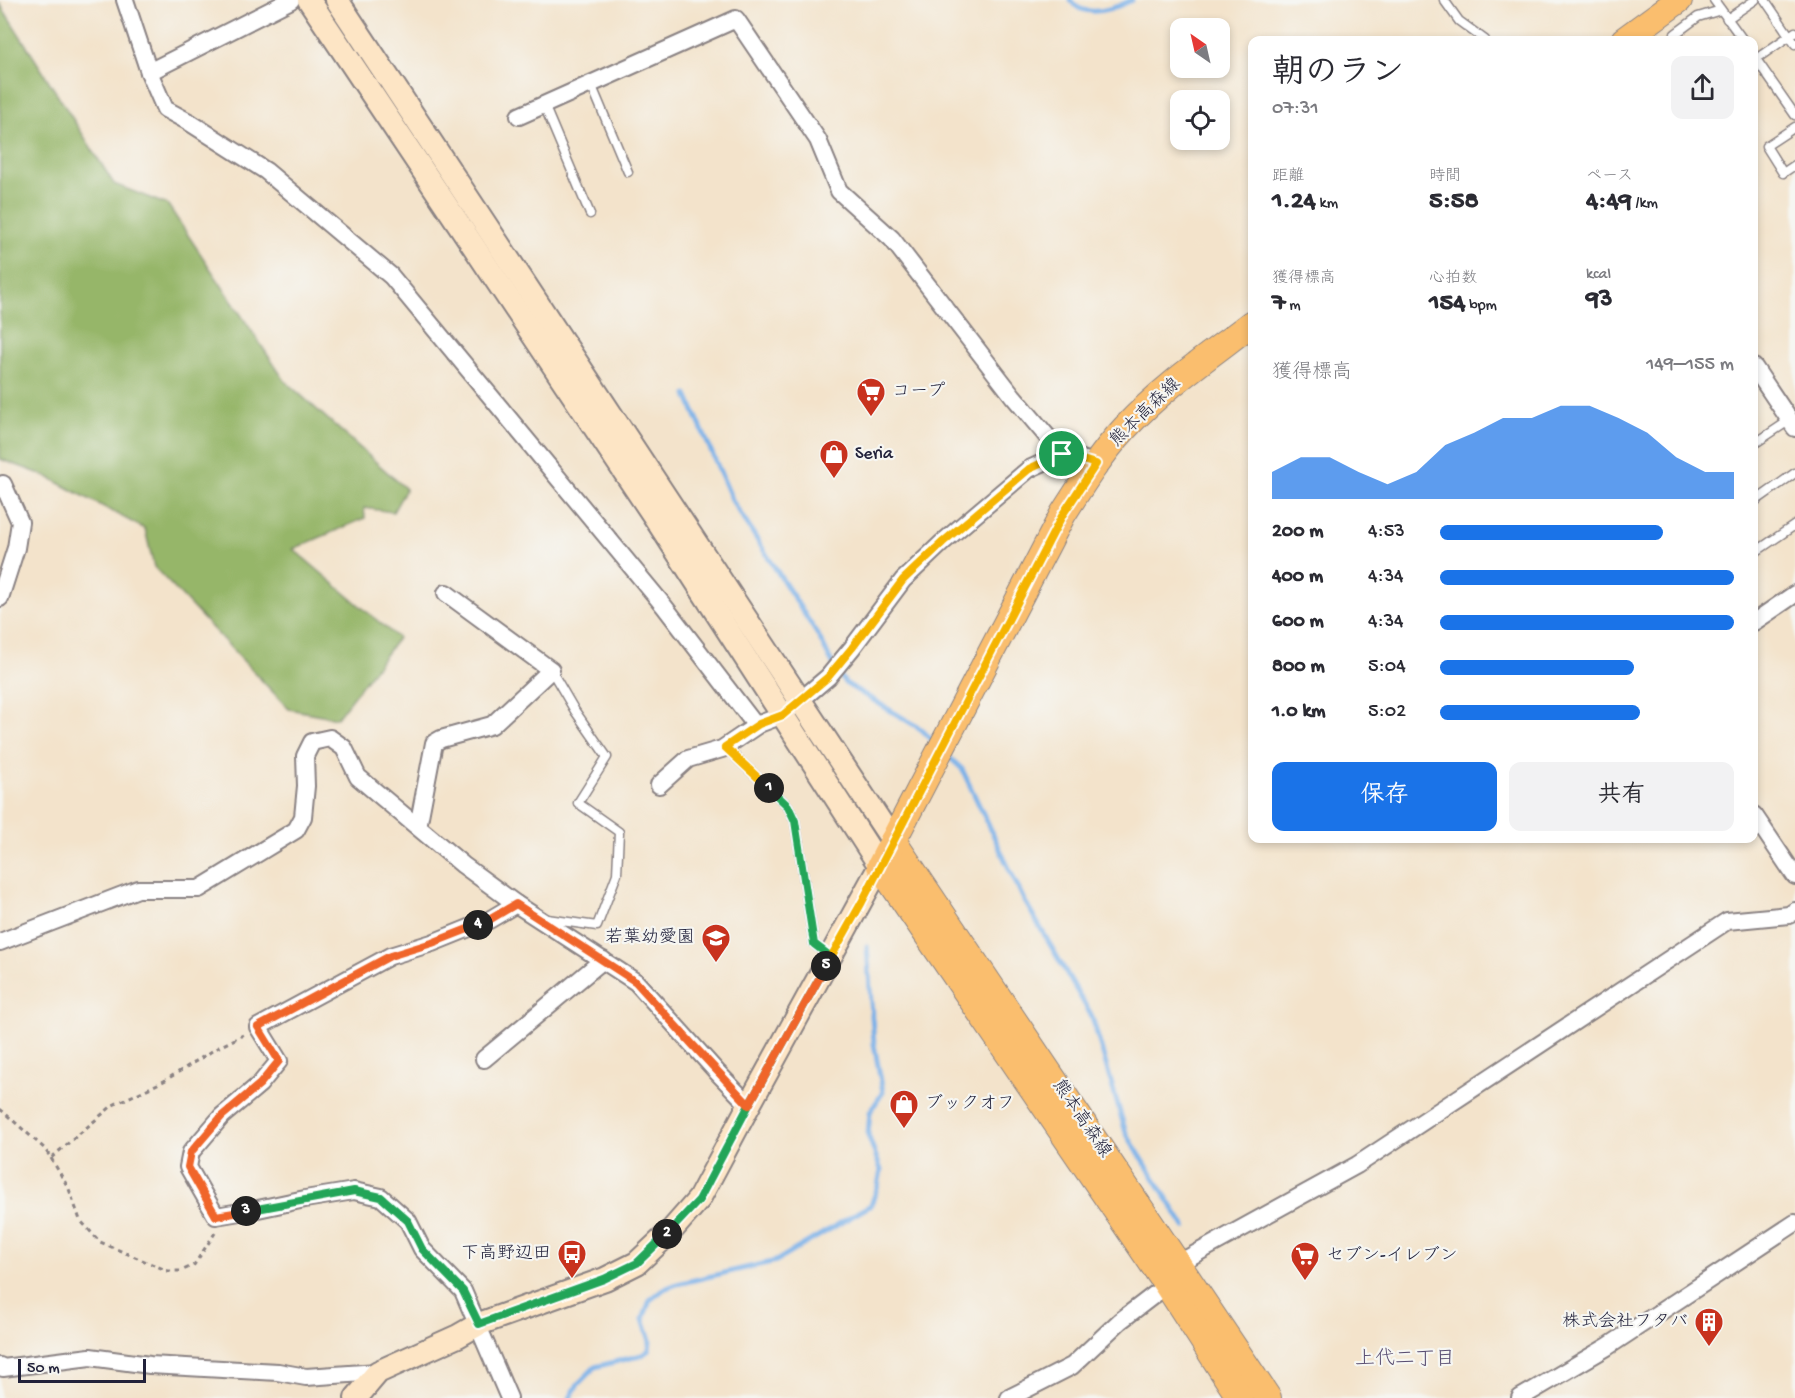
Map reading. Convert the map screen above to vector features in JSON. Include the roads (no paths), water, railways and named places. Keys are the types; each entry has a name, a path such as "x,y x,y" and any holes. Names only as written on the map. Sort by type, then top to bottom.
{"main road":[{"path":"1629,36 1678,0"},
{"name":"熊本高森線","path":"1248,326 1160,394 1125,428 1096,464 1063,514 880,866 1172,1274 1268,1398"},
{"name":"熊本高森線","path":"894,841 1172,1274 1240,1398"}],"street":[{"path":"124,0 148,72 165,109 266,171 391,276 657,597 753,722 759,724"},
{"path":"148,72 291,0"},
{"path":"309,0 539,324 800,700 894,841"},
{"path":"0,1366 3,1368 90,1357 150,1365 278,1372 306,1377 378,1372 479,1324 604,1279 637,1263 699,1200 880,866 783,715 337,0"},
{"path":"519,116 736,19 818,140 839,191 891,238 1013,396 1062,454 1096,464"},
{"path":"1758,373 1792,424"},
{"path":"659,785 688,759 725,747 759,724 783,715 828,677 903,580 943,542 1029,469 1062,454"},
{"path":"0,598 16,548 20,522 3,484"},
{"path":"418,827 434,743 492,725 551,670 446,592"},
{"path":"1758,619 1795,594"},
{"path":"0,942 138,889 199,889 296,830 303,817 306,786 305,756 312,742 330,738 344,748 358,777 463,865 534,917 636,982 749,1105"},
{"path":"1758,821 1795,876"},
{"path":"509,1398 463,1291 422,1249 408,1221 381,1197 354,1191 216,1216 188,1167 191,1152 206,1134 222,1116 260,1084 279,1061 258,1027 390,956 432,943 489,920 516,904"},
{"path":"1010,1398 1072,1366 1172,1274 1357,1165 1727,921 1789,915 1795,911"},
{"path":"484,1059 603,960"},
{"path":"1520,1398 1607,1347 1795,1222"},
{"path":"356,1398 378,1372"}],"lane":[{"path":"1444,0 1459,21 1480,36"},
{"path":"1714,0 1740,36"},
{"path":"1727,19 1755,0"},
{"path":"1758,56 1793,38 1764,0"},
{"path":"1676,36 1675,34 1698,17 1721,10"},
{"path":"1758,61 1795,116"},
{"path":"591,84 628,172"},
{"path":"544,105 590,214"},
{"path":"1795,127 1766,146 1783,173 1795,165"},
{"path":"1758,441 1769,433 1792,424"},
{"path":"1758,499 1793,475"},
{"path":"1758,550 1795,525"},
{"path":"534,917 597,926 617,874 618,863 620,832 578,803 607,757 575,711 551,670"},
{"path":"725,747 788,806 795,821 814,944 831,957"}],"waterway":[{"path":"1070,0 1087,11 1114,8 1132,0"},
{"path":"687,395 733,502 819,637 845,683 921,729 936,744"},
{"path":"947,755 962,769 1023,898 1092,1017 1126,1133 1185,1227"},
{"path":"570,1398 578,1384 595,1367 642,1355 649,1350 650,1341 643,1319 650,1300 664,1289 776,1261 871,1205 881,1170 868,1135 870,1112 883,1092 874,1044 867,946"}],"place":[{"name":"コープ","path":"871,418"},
{"name":"Seria","path":"834,480"},
{"name":"若葉幼愛園","path":"716,964"},
{"name":"ブックオフ","path":"904,1130"},
{"name":"下高野辺田","path":"572,1280"},
{"name":"セブン-イレブン","path":"1305,1282"},
{"name":"株式会社フタバ","path":"1709,1348"}],"district":[{"name":"上代二丁目","path":"1405,1360"}]}
